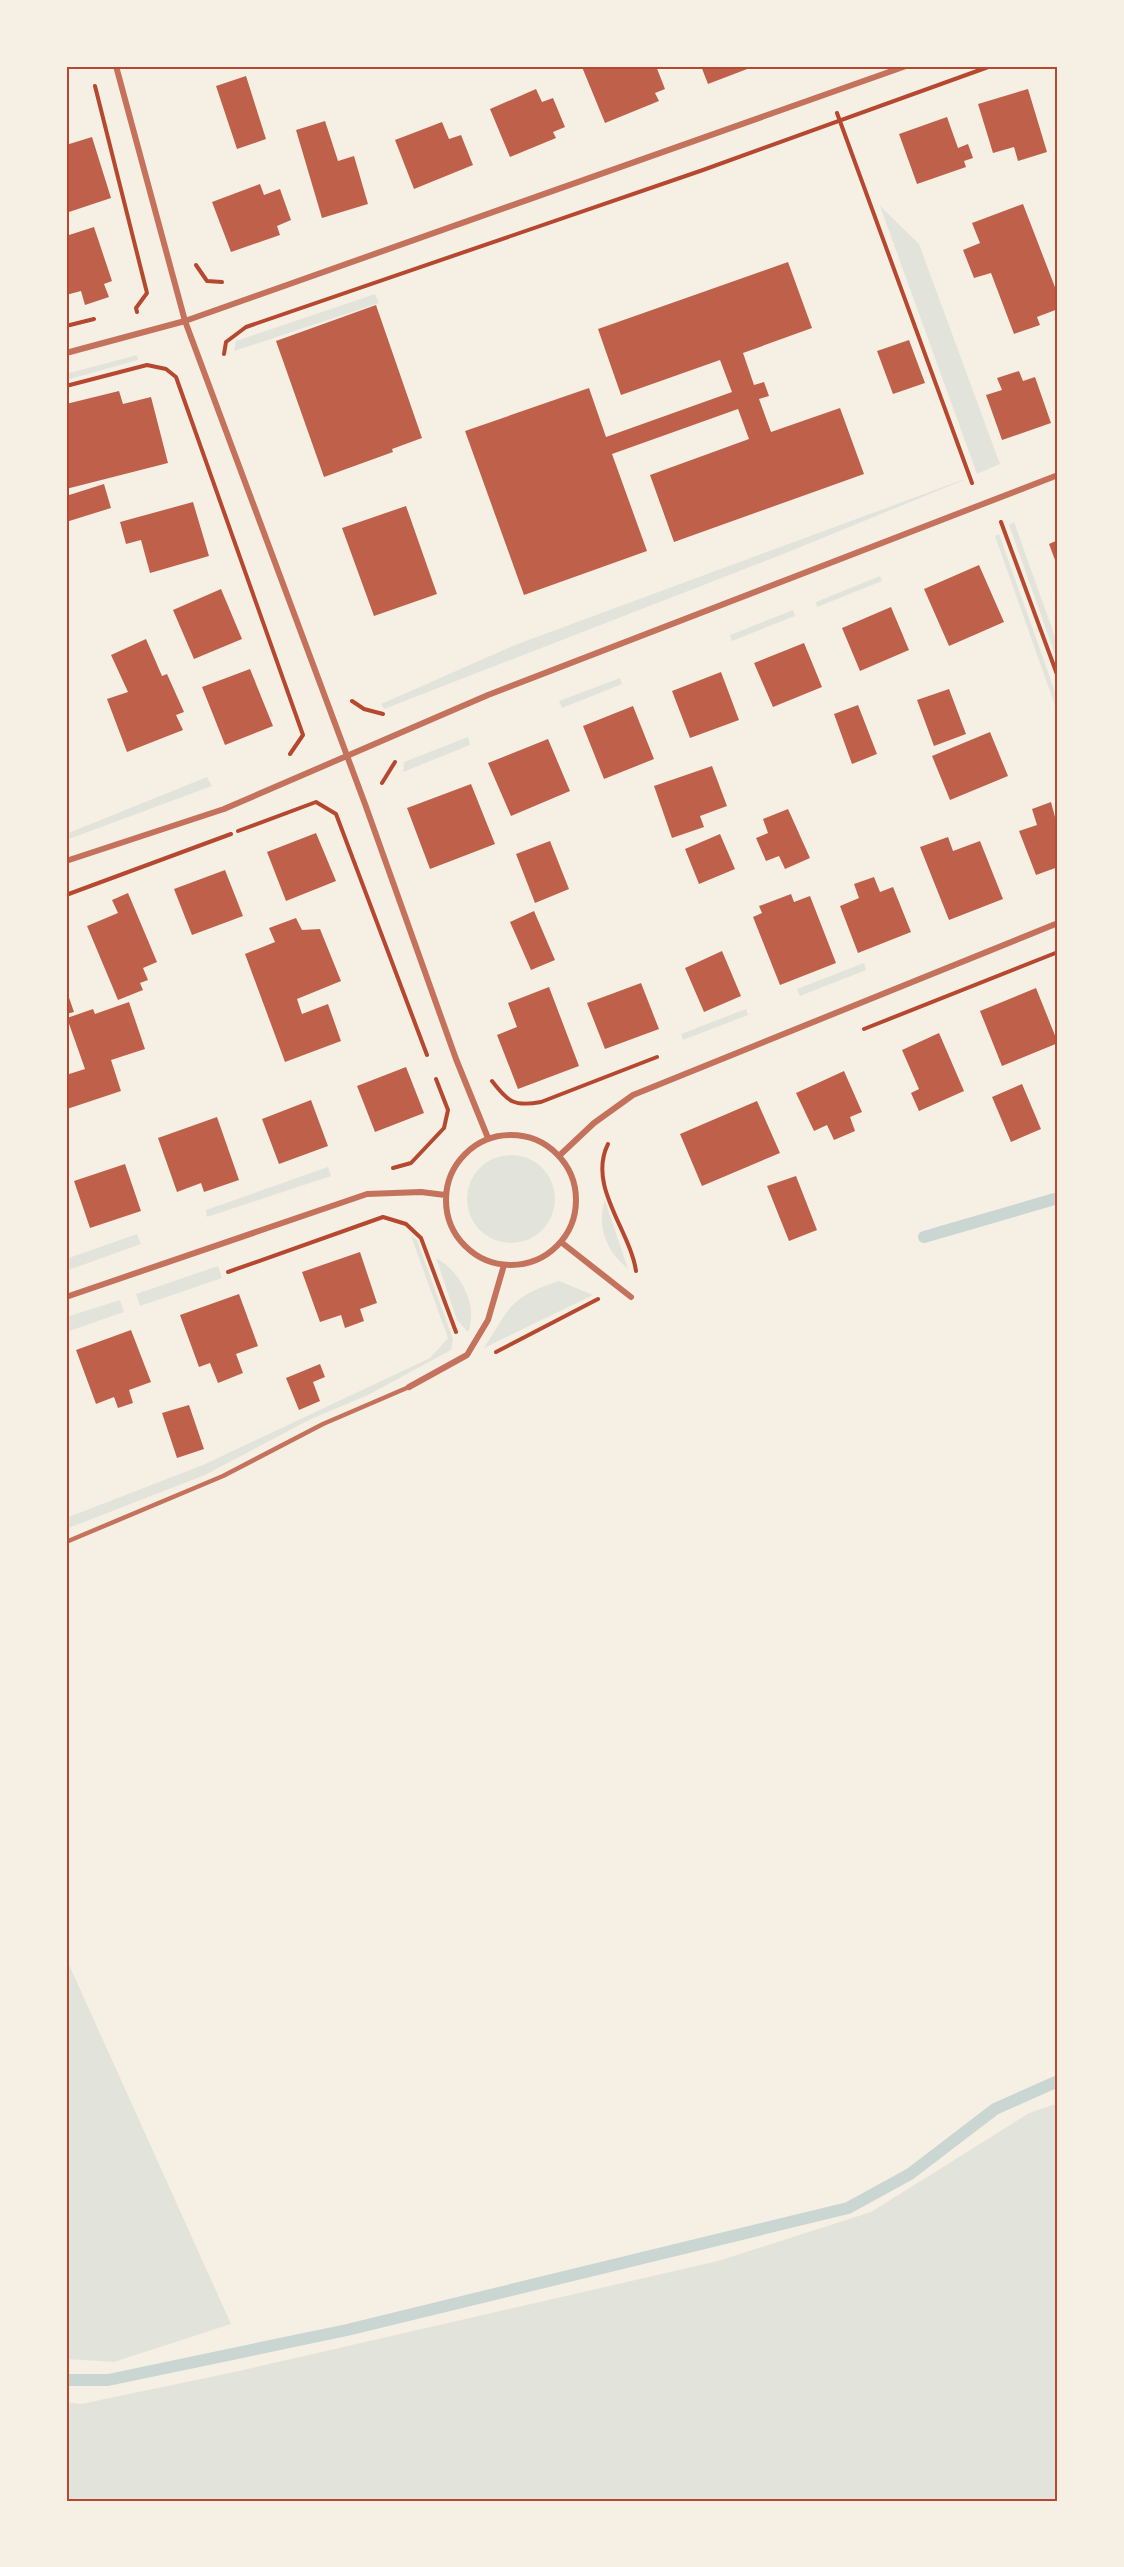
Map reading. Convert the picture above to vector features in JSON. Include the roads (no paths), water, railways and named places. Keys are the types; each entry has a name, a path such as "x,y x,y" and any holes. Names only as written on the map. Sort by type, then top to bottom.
{"street":[{"path":"116,66 185,321 456,1059 488,1138"},
{"path":"66,353 185,321 906,66"},
{"path":"66,861 224,810 488,695 1058,475"},
{"path":"560,1155 594,1123 633,1095 1058,923"},
{"path":"507,1134 526,1136 544,1143 560,1155 569,1168 577,1199 575,1214 561,1242 550,1253 520,1265 504,1265 485,1260 468,1250 455,1234 447,1216 445,1195 449,1177 458,1161 471,1147 488,1138 507,1134"},
{"path":"66,1297 367,1194 420,1192 445,1195"},
{"path":"561,1242 631,1297"},
{"path":"409,1387 467,1355 488,1320 504,1265"}],"lane":[{"path":"66,1542 223,1476 323,1424 409,1387"}],"waterway":[{"path":"924,1237 1058,1198"},
{"path":"66,2380 108,2380 347,2330 848,2208 910,2174 995,2109 1058,2081"}]}
